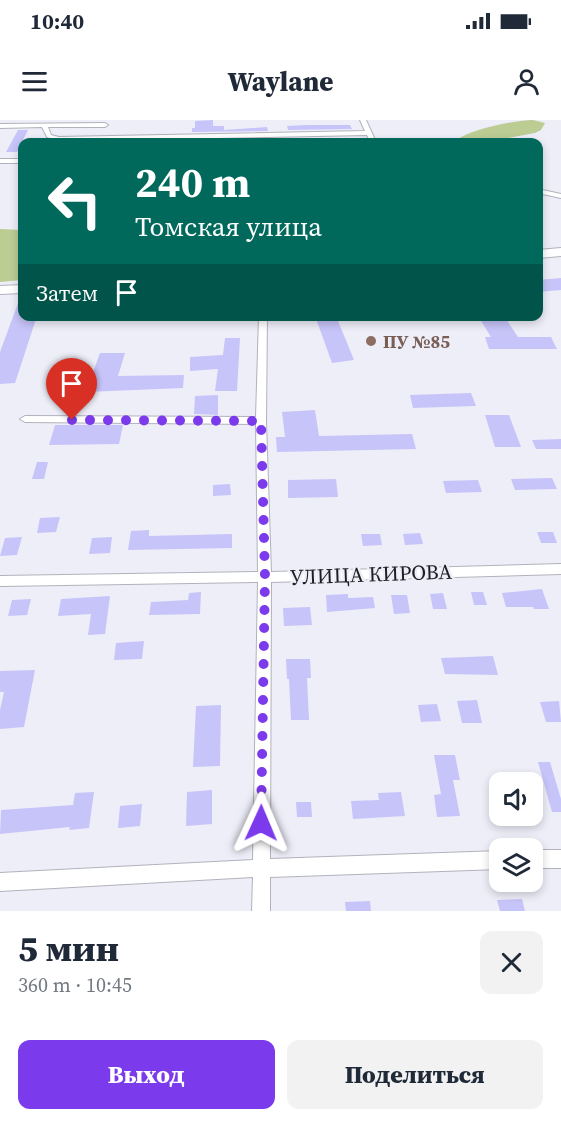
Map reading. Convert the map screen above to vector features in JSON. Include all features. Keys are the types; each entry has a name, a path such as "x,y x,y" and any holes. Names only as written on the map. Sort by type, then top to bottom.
{"main road":[{"path":"543,254 561,252"},
{"path":"0,290 18,289"}],"street":[{"path":"363,120 372,138"},
{"path":"0,126 105,124"},
{"path":"44,125 49,136 56,138"},
{"path":"111,138 370,133"},
{"path":"0,161 18,161"},
{"path":"543,192 561,197"},
{"path":"543,199 561,197"},
{"path":"261,911 265,577 261,421 263,321"},
{"path":"25,419 261,421"},
{"name":"УЛИЦА КИРОВА","path":"0,581 561,569"},
{"path":"543,860 561,859"},
{"path":"0,882 261,868 489,861"}],"green space":[{"path":"533,120 545,123 541,130 535,133 508,138 461,138 480,130"},
{"path":"0,229 18,230 18,280 0,282"}],"building":[{"path":"213,120 213,126 224,126 224,130 267,127 268,131 192,132 192,128 195,128 195,121"},
{"path":"350,125 352,129 288,130 287,126"},
{"path":"18,130 28,130 24,138 18,138 17,152 6,152"},
{"path":"561,278 561,290 543,292 543,280"},
{"path":"18,303 18,321 35,321 15,383 0,384 0,352"},
{"path":"317,321 338,321 354,360 332,363"},
{"path":"481,321 507,321 518,337 551,337 557,349 489,349 485,337 491,337"},
{"path":"225,338 240,338 237,391 215,391 218,369 190,371 190,357 223,355"},
{"path":"100,353 125,353 118,376 184,375 183,388 86,392"},
{"path":"471,393 476,406 413,408 410,395"},
{"path":"218,395 218,415 194,414 195,396"},
{"path":"315,410 319,436 412,434 416,449 277,452 276,437 285,437 282,412"},
{"path":"485,415 509,415 521,447 495,447"},
{"path":"55,425 123,425 119,444 49,445"},
{"path":"561,439 561,449 536,449 532,440"},
{"path":"37,462 48,462 44,479 32,479"},
{"path":"552,478 557,489 515,490 511,479"},
{"path":"336,479 338,497 288,498 288,480"},
{"path":"478,480 482,492 446,493 443,481"},
{"path":"230,484 231,495 213,496 213,485"},
{"path":"60,517 56,532 37,533 40,518"},
{"path":"149,530 149,536 232,534 232,548 128,550 131,531"},
{"path":"537,532 553,532 557,543 541,543"},
{"path":"420,533 423,544 405,545 403,534"},
{"path":"361,534 380,534 382,545 363,546"},
{"path":"22,537 17,555 0,556 5,538"},
{"path":"112,537 110,553 89,554 92,538"},
{"path":"542,589 549,609 506,607 502,593"},
{"path":"201,592 200,614 149,615 151,602 188,600 189,593"},
{"path":"471,592 483,592 487,605 474,605"},
{"path":"443,593 447,609 433,609 430,594"},
{"path":"348,594 348,598 373,597 375,608 327,612 326,595"},
{"path":"391,595 407,595 410,613 394,614"},
{"path":"110,596 105,634 88,635 91,614 58,616 61,599"},
{"path":"31,599 27,615 8,616 12,600"},
{"path":"310,607 312,625 284,626 283,608"},
{"path":"144,641 142,659 114,660 116,643"},
{"path":"493,656 498,675 445,674 441,658"},
{"path":"286,659 310,659 311,678 307,678 309,720 291,720"},
{"path":"35,670 24,727 0,729 0,710 4,692 0,692 0,671"},
{"path":"477,700 482,723 462,723 457,701"},
{"path":"559,701 561,722 546,722 540,702"},
{"path":"437,704 441,721 421,722 418,705"},
{"path":"221,705 220,766 193,767 196,706"},
{"path":"434,755 455,755 460,780 453,780 460,816 437,817 434,795 441,794"},
{"path":"538,762 550,762 561,799 561,812 552,812 543,772 541,772"},
{"path":"212,790 212,824 186,826 187,792"},
{"path":"94,792 89,828 69,830 70,827 0,834 1,810 73,805 75,793"},
{"path":"401,792 405,816 353,819 351,801 379,800 378,793"},
{"path":"296,802 311,802 312,817 297,817"},
{"path":"142,804 140,826 118,828 120,806"},
{"path":"522,899 525,911 500,911 497,900"},
{"path":"370,901 371,911 346,911 345,902"}],"place":[{"name":"ПУ №85","path":"371,341"}],"route":[{"path":"72,420 261,421 265,577 261,823"}]}
